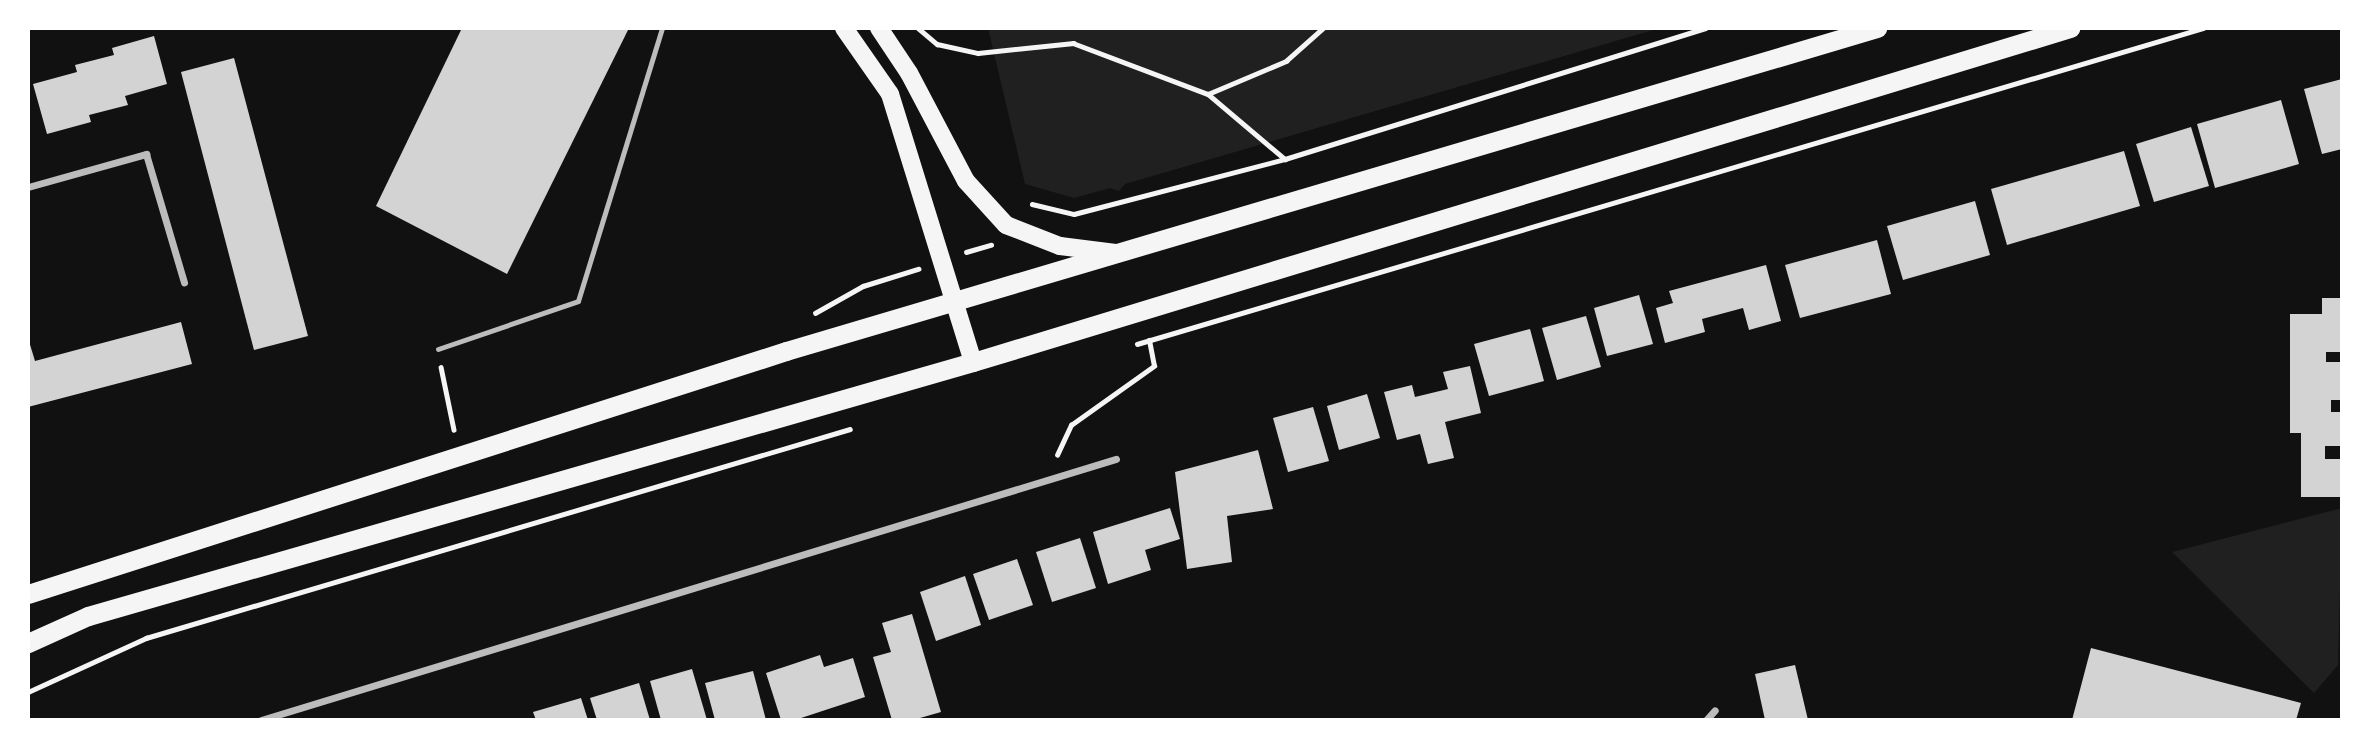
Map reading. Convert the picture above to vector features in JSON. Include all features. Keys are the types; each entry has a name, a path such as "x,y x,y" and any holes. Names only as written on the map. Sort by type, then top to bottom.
{"highway":[{"path":"28,594 786,351 1878,28"},
{"path":"28,643 88,616 973,362 2070,28"}],"main road":[{"path":"844,28 890,94 973,362"},
{"path":"879,28 909,73 965,181 1006,225 1060,246 1118,253"}],"street":[{"path":"28,187 146,154 184,282"},
{"path":"261,720 1116,459"},
{"path":"1706,720 1715,710"}],"lane":[{"path":"439,349 578,301 662,28"}],"path":[{"path":"918,28 937,44 978,53 1073,43 1208,94 1285,159"},
{"path":"1208,94 1286,61 1324,28"},
{"path":"1020,201 1073,214 1285,159 1705,28"},
{"path":"1123,348 2203,28"},
{"path":"1044,481 1071,425 1154,366 1149,340"},
{"path":"443,389 447,406"},
{"path":"28,692 146,638 862,425"}],"shaded area":[{"path":"988,28 1660,28 1125,184 1119,191 1110,188 1074,198 1025,184"},
{"path":"2342,508 2338,665 2314,693 2172,552"}],"building":[{"path":"462,28 629,28 507,274 376,206"},
{"path":"154,36 167,84 125,96 128,105 89,115 91,122 47,134 33,84 77,72 75,65 114,55 112,48"},
{"path":"234,58 308,336 254,350 181,72"},
{"path":"2342,79 2342,149 2322,154 2304,89"},
{"path":"2281,100 2299,164 2215,188 2197,124"},
{"path":"2191,127 2209,186 2154,202 2136,144"},
{"path":"2124,151 2140,206 2007,245 1991,189"},
{"path":"1975,201 1990,255 1903,280 1887,226"},
{"path":"1877,240 1891,294 1800,318 1785,265"},
{"path":"1766,265 1781,321 1749,330 1743,308 1702,319 1705,332 1665,343 1656,308 1673,303 1669,291"},
{"path":"1639,295 1653,344 1607,356 1594,308"},
{"path":"2322,298 2342,298 2342,352 2326,352 2326,362 2342,362 2342,400 2331,400 2331,412 2342,412 2342,446 2325,446 2325,459 2342,459 2342,497 2301,497 2301,433 2290,433 2290,314 2322,314"},
{"path":"1586,316 1601,367 1557,380 1542,328"},
{"path":"181,322 192,364 28,407 28,338 35,361"},
{"path":"1530,329 1544,381 1489,396 1474,344"},
{"path":"1470,366 1481,413 1445,422 1454,458 1428,464 1420,434 1397,440 1384,392 1412,385 1415,397 1448,389 1443,372"},
{"path":"1367,394 1380,438 1339,450 1327,406"},
{"path":"1313,407 1329,461 1288,472 1273,418"},
{"path":"1258,450 1273,509 1227,516 1232,562 1187,569 1175,472"},
{"path":"1170,508 1180,539 1145,550 1151,570 1108,584 1093,532"},
{"path":"1080,538 1096,588 1052,602 1036,552"},
{"path":"1017,559 1033,605 989,620 973,574"},
{"path":"965,576 981,625 936,641 920,592"},
{"path":"912,614 941,712 913,720 892,720 873,657 891,652 882,623"},
{"path":"2091,648 2301,703 2296,720 2072,720"},
{"path":"820,655 824,667 853,658 865,697 795,720 781,720 766,673"},
{"path":"1795,665 1808,720 1765,720 1755,674"},
{"path":"692,669 707,720 661,720 650,681"},
{"path":"753,671 766,720 715,720 705,683"},
{"path":"639,683 650,720 597,720 590,698"},
{"path":"581,698 588,720 536,720 533,712"}]}
